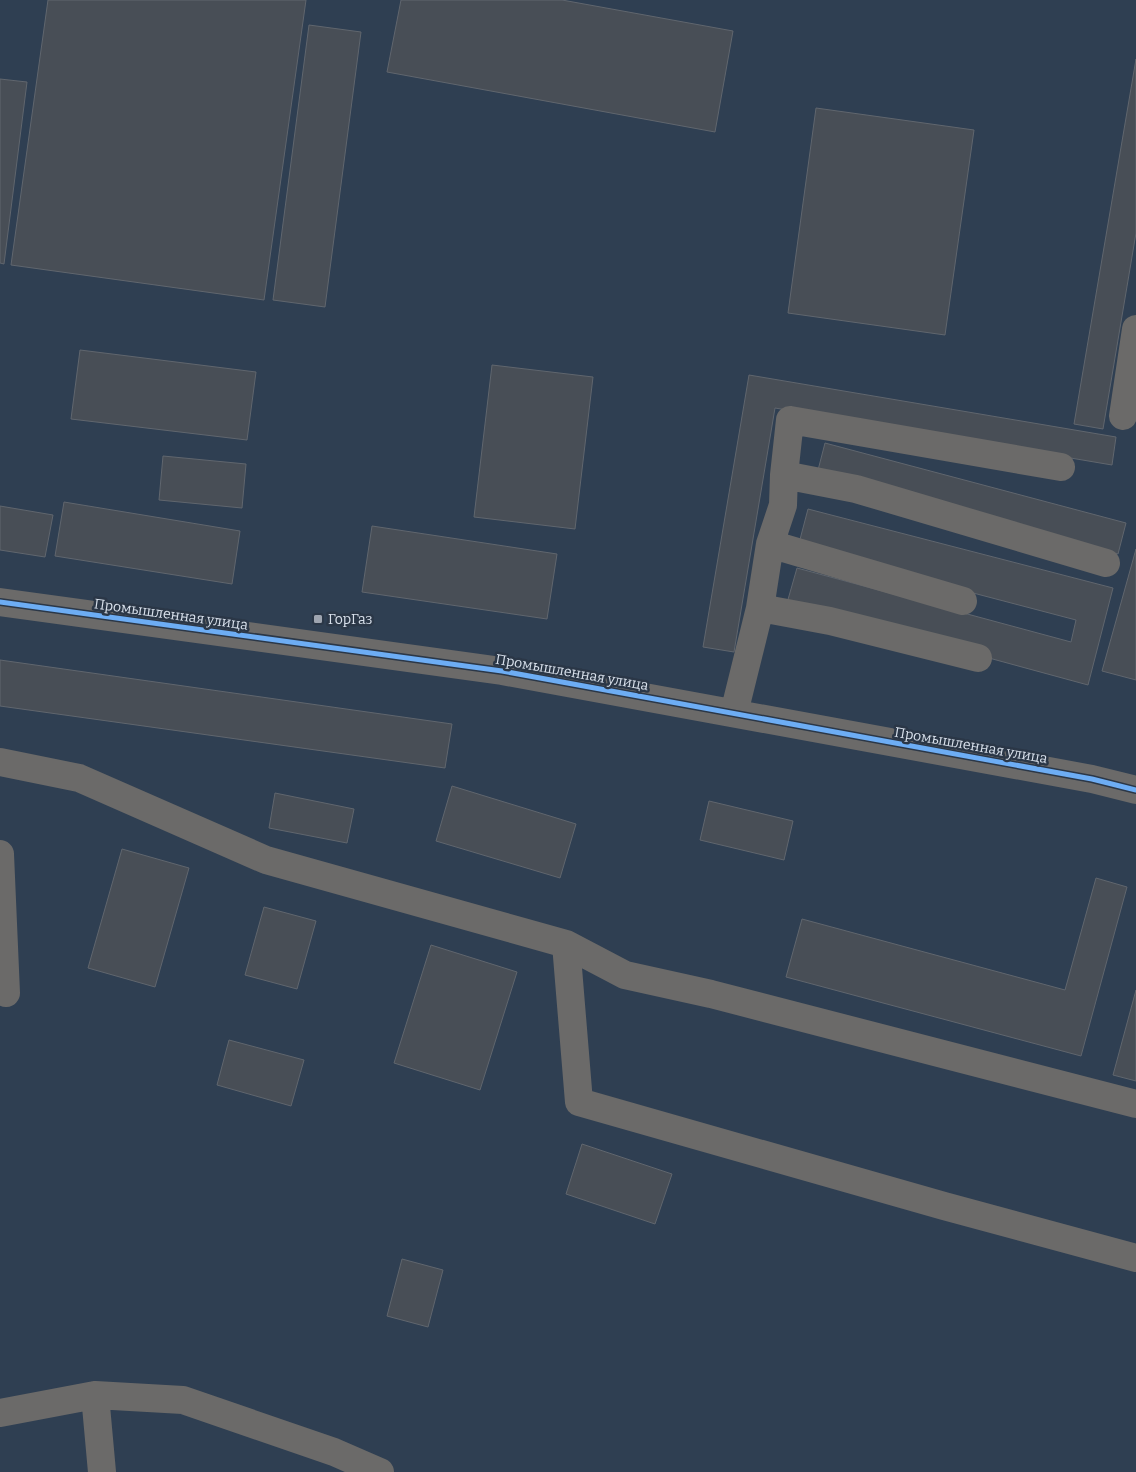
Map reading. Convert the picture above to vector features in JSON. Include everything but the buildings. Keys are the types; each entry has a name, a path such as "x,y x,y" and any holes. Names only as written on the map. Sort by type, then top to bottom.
{"street":[{"path":"1123,416 1136,330"},
{"path":"734,713 760,608 770,544 783,505 790,420 1061,467"},
{"path":"784,475 856,489 1106,563"},
{"path":"770,544 963,601"},
{"name":"Промышленная улица","path":"0,602 502,671 1083,777 1136,790"},
{"path":"760,608 830,621 978,658"},
{"path":"0,762 79,778 266,860 566,944 625,975 711,994 1136,1104"},
{"path":"0,854 6,993"},
{"path":"566,944 579,1102 935,1204 1136,1258"},
{"path":"0,1414 95,1395 183,1400 334,1452 380,1472"},
{"path":"95,1395 102,1472"}],"shaded area":[{"path":"0,0 1136,0 1136,1472 0,1472"}],"cycle path":[{"path":"0,602 502,671 1092,779 1136,790"}],"place":[{"name":"ГорГаз","path":"318,619"}]}
